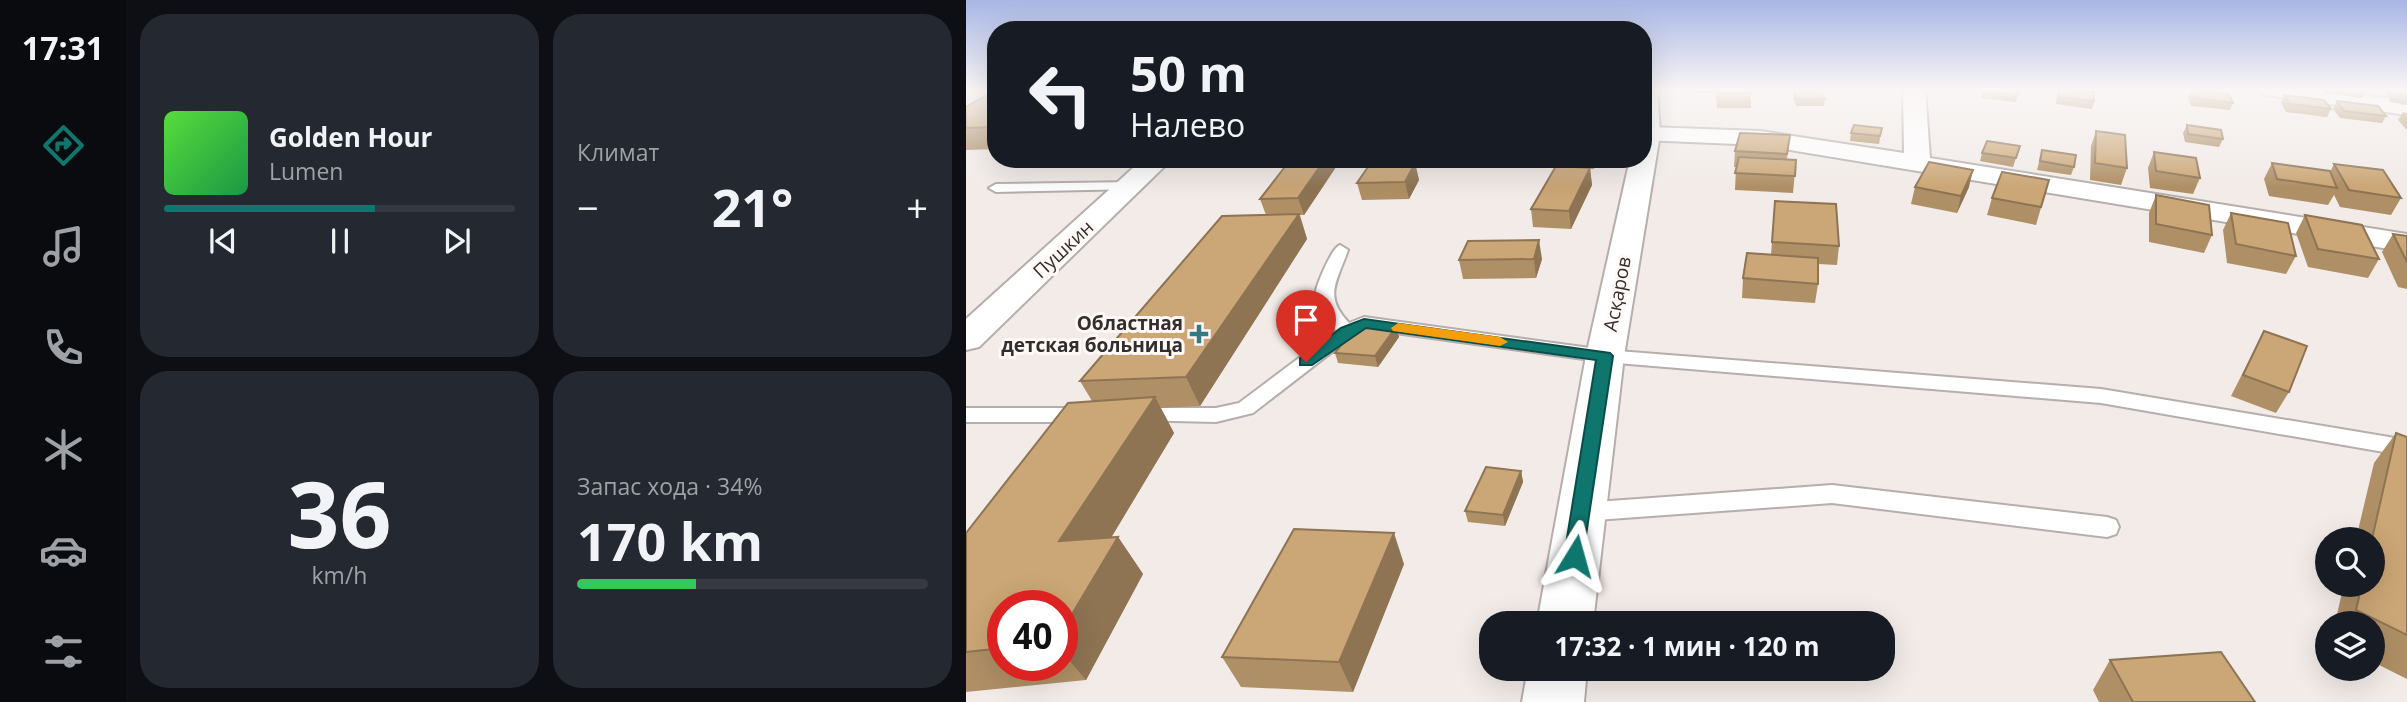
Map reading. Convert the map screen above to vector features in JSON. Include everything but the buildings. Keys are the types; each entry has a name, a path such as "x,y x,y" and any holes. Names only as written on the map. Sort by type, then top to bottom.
{"street":[{"path":"1915,122 1917,163"},
{"path":"1652,134 1760,138 2407,243"},
{"name":"Пушкин","path":"966,339 1150,168"},
{"name":"Асқаров","path":"1567,611 1605,356 1641,168"},
{"path":"1553,702 1556,681"}],"lane":[{"path":"996,188 1131,186"},
{"path":"1340,250 1323,298 1328,311 1347,331"},
{"path":"966,415 1216,415 1246,408 1347,331 1364,323 1605,356 2101,396 2407,448"},
{"path":"1581,512 1832,495 2107,527"}],"slow traffic":[{"path":"1398,328 1500,342"}],"place":[{"name":"Областная детская больница","path":"1199,334"}],"route":[{"path":"1306,362 1347,331 1364,323 1605,356 1575,556"}]}
